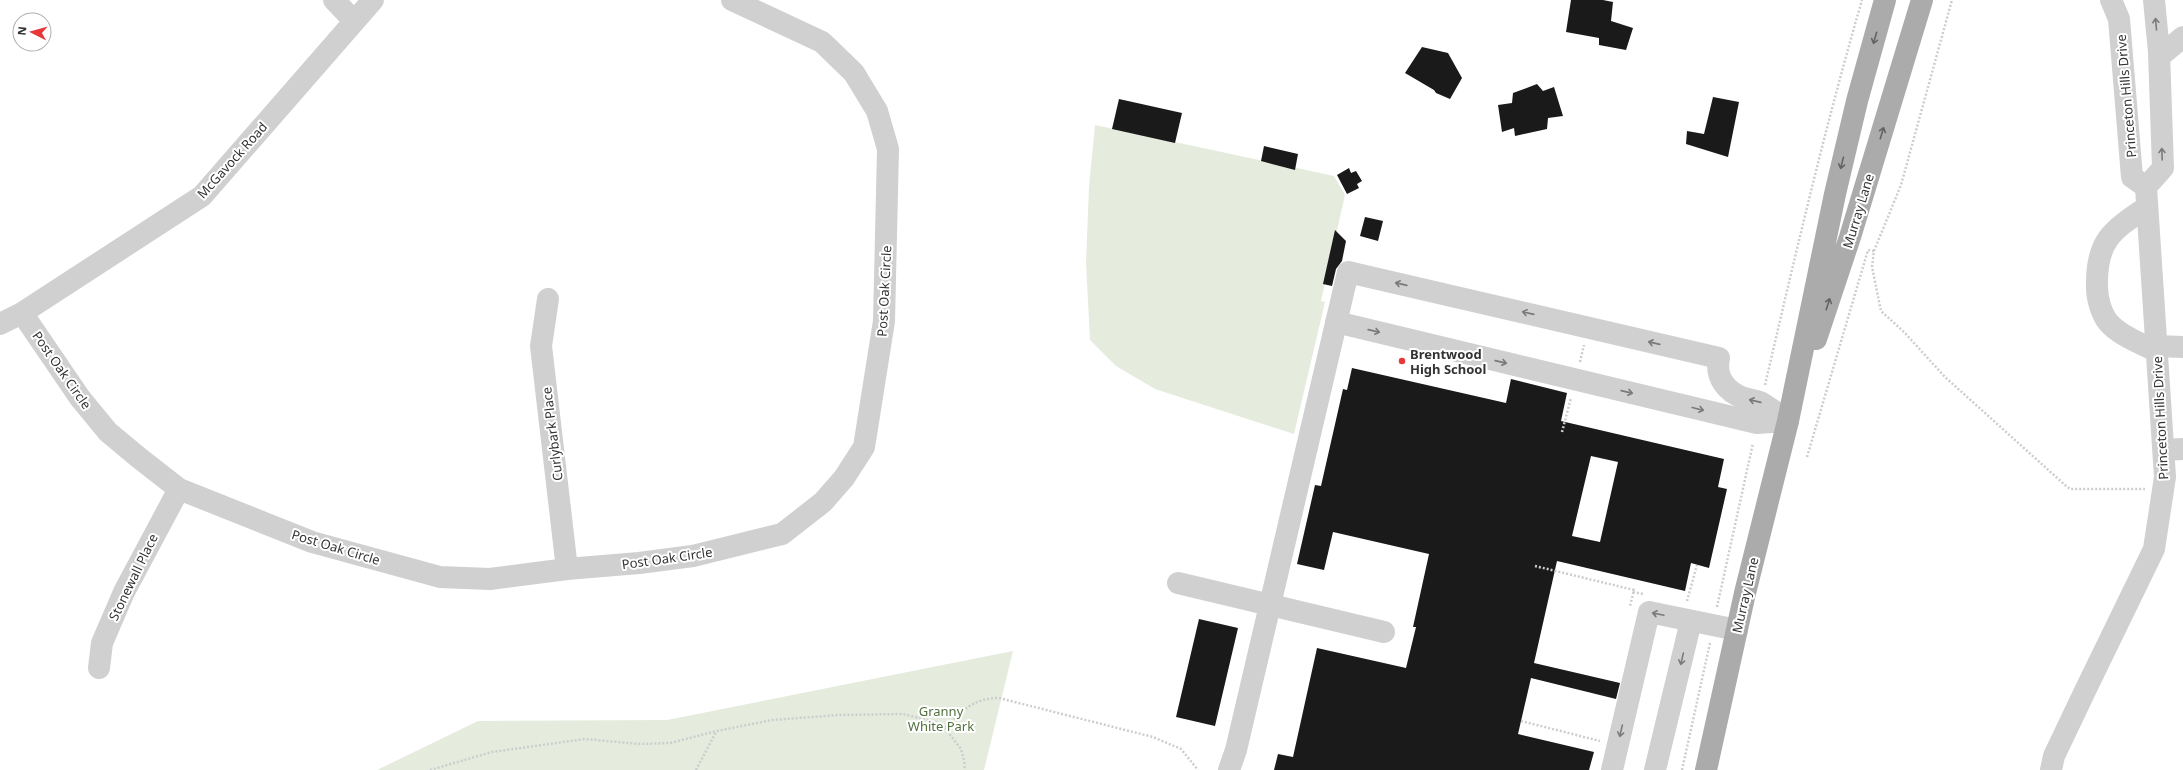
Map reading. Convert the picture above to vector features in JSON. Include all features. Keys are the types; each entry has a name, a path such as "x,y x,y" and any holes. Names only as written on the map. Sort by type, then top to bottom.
{"main road":[{"name":"Murray Lane","path":"1706,770 1737,630 1788,421 1835,194 1885,0"},
{"name":"Murray Lane","path":"1788,421 1850,237 1922,0"}],"street":[{"path":"334,0 354,21"},
{"name":"McGavock Road","path":"0,324 22,313 202,196 373,0"},
{"name":"Post Oak Circle","path":"22,313 80,398 108,432 179,489 312,542 440,577 490,579 567,569 639,563 693,556 782,534 823,502 844,478 864,447 884,321 888,148 877,111 854,73 822,42 732,0"},
{"name":"Princeton Hills Drive","path":"2051,770 2054,756 2154,549 2165,477 2173,449 2157,349 2146,197 2132,177 2119,19 2111,0"},
{"path":"2154,0 2159,57 2163,168 2146,197 2104,242 2098,259 2097,294 2108,322 2119,333 2157,349 2183,347"},
{"path":"2159,57 2183,37"},
{"path":"1230,770 1348,272 1719,358 1717,366 1718,374 1728,389 1745,398 1761,402 1788,421"},
{"name":"Curlybark Place","path":"548,299 541,346 567,569"},
{"path":"1336,322 1756,423 1788,421"},
{"name":"Stonewall Place","path":"99,668 102,643 124,592 179,489"},
{"path":"1178,583 1384,632"},
{"path":"1612,770 1649,612 1688,613 1737,630"},
{"path":"1655,770 1688,613"}],"path":[{"path":"1765,386 1810,192 1862,0"},
{"path":"1952,0 1901,185 1874,252 1872,267 1881,311 1904,332 1945,377 2065,486 2070,489 2163,489"},
{"path":"1807,457 1868,250 1874,252"},
{"path":"1688,613 1697,565"},
{"path":"1535,566 1634,590 1633,592 1648,596"},
{"path":"1630,607 1633,592"},
{"path":"945,728 968,706 978,701 999,698 1153,737 1181,749 1198,770"},
{"path":"430,770 492,752 585,739 640,744 670,744 717,731 772,720 839,715 903,714 936,722 945,728 961,749 964,760 964,770"},
{"path":"1521,721 1600,741"},
{"path":"696,770 717,731"},
{"path":"1598,748 1601,733"}],"green space":[{"path":"1095,125 1334,176 1345,195 1321,301 1325,302 1294,434 1155,389 1116,366 1090,340 1086,263 1089,187"},
{"name":"Granny White Park","path":"1013,651 984,770 377,770 478,721 667,720"}],"building":[{"path":"1571,0 1603,0 1613,2 1611,21 1633,28 1626,50 1599,45 1599,38 1566,32"},
{"path":"1422,47 1448,53 1462,78 1450,99 1436,93 1434,90 1405,73"},
{"path":"1537,84 1543,91 1554,87 1563,116 1548,118 1547,129 1515,136 1514,128 1502,132 1498,105 1512,103 1513,93"},
{"path":"1713,97 1739,102 1728,157 1686,144 1687,131 1704,134"},
{"path":"1119,99 1182,113 1175,143 1112,129"},
{"path":"1264,146 1298,154 1295,170 1261,161"},
{"path":"1349,168 1351,173 1356,171 1362,181 1357,184 1359,188 1347,194 1337,175"},
{"path":"1365,217 1383,221 1378,241 1360,236"},
{"path":"1335,230 1346,241 1342,261 1336,269 1332,286 1323,284"},
{"path":"1352,368 1506,403 1511,379 1567,393 1561,421 1724,459 1718,487 1727,489 1709,568 1691,563 1685,591 1557,561 1534,663 1620,683 1616,699 1531,678 1518,734 1594,752 1589,770 1274,770 1278,754 1293,757 1317,648 1406,668 1416,627 1413,627 1429,554 1333,532 1324,570 1297,564 1315,485 1321,486 1343,389 1347,390","holes":["1591,456 1618,462 1600,542 1572,536"]},
{"path":"1199,619 1238,628 1215,726 1176,717"}],"place":[{"name":"Brentwood High School","path":"1402,361"}]}
